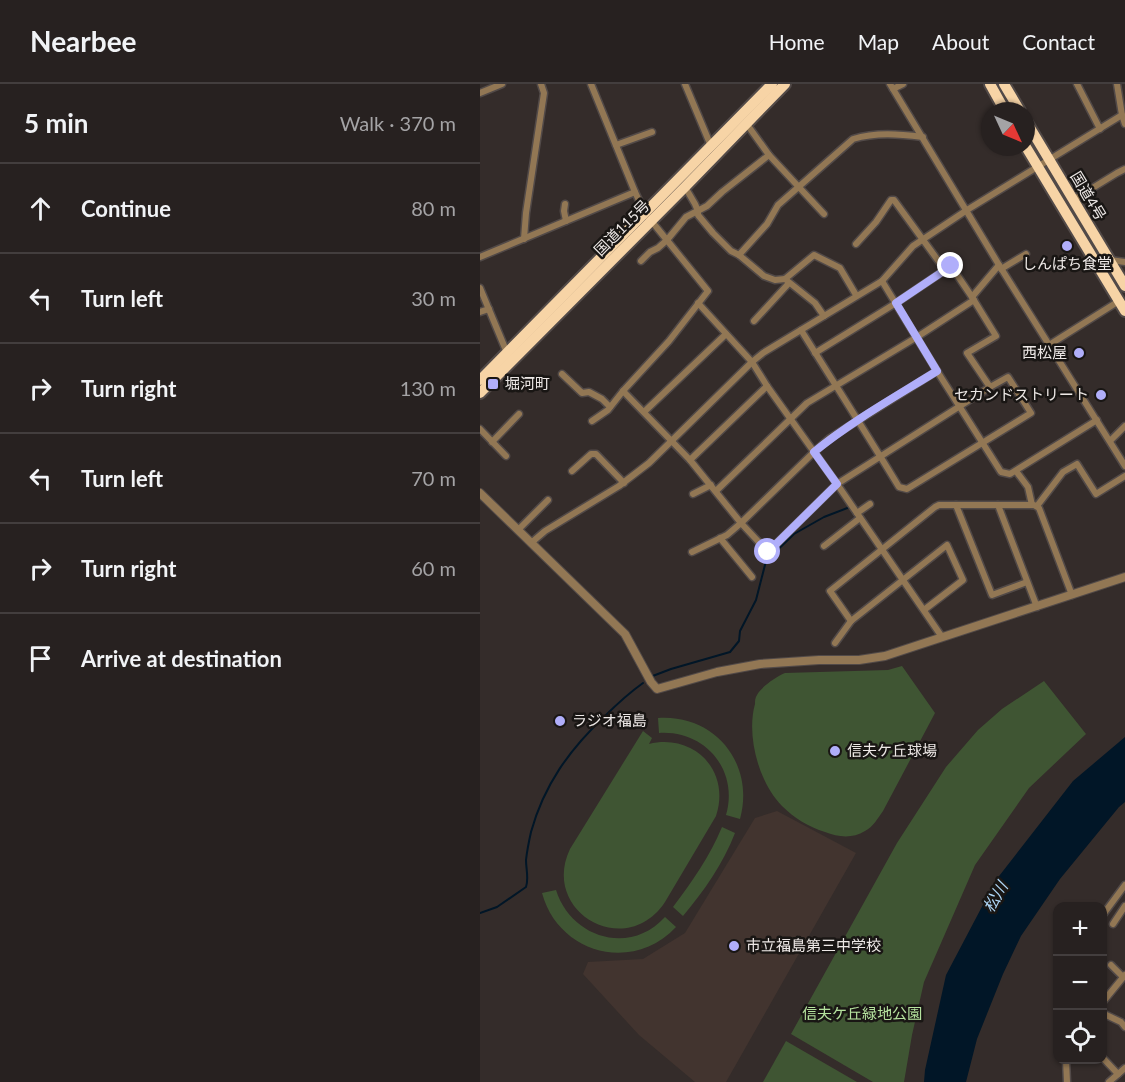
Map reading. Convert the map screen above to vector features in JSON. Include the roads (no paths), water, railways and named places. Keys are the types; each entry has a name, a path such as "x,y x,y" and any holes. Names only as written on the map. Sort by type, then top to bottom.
{"highway":[{"name":"国道115号","path":"648,217 685,187 772,84"},
{"name":"国道115号","path":"480,393 511,355 715,149 746,123 785,84"},
{"path":"990,84 1000,102"},
{"path":"1004,84 1015,102"},
{"name":"国道4号","path":"1035,136 1125,286"},
{"name":"国道4号","path":"1032,156 1122,306"},
{"name":"国道115号","path":"480,380 511,355"}],"street":[{"path":"480,93 502,84"},
{"path":"524,239 544,93 541,84"},
{"path":"591,84 635,192 648,217 708,291 669,341 608,410 592,421"},
{"path":"685,84 715,149"},
{"path":"903,84 892,86 1000,267 1125,466"},
{"path":"1077,84 1100,129"},
{"path":"1117,84 1125,124"},
{"path":"531,543 545,531 624,483 649,464 763,353 882,281 913,246 967,210 1122,115"},
{"path":"746,123 769,156 824,214"},
{"path":"616,145 652,132"},
{"path":"740,255 767,224 778,205 853,139 880,134 923,137"},
{"path":"641,261 667,240 686,217 706,206 769,156"},
{"path":"1073,200 1125,169"},
{"path":"685,187 698,215 731,251 740,255 764,276 787,281 815,303 824,316"},
{"path":"480,257 635,192"},
{"path":"856,244 876,222 891,200 894,200 945,270"},
{"path":"565,204 566,221"},
{"path":"754,321 787,281 814,255 840,268 856,295"},
{"path":"716,491 807,403 917,337 973,298 1000,267 1026,255"},
{"path":"1110,260 1125,262"},
{"path":"815,352 896,303 951,266 996,336 967,353 990,387"},
{"path":"882,281 1001,472 1010,474 1016,471 1097,420"},
{"path":"480,288 511,355"},
{"path":"698,303 752,362 942,637"},
{"path":"1049,345 1122,306"},
{"path":"480,312 489,309"},
{"path":"623,391 690,460 741,523 768,552 837,484 881,457 959,406 1008,377 1031,413 908,489 899,487 881,457 858,420 835,386 801,330"},
{"path":"644,412 726,334"},
{"path":"692,552 720,538 741,523 831,438 937,371"},
{"path":"562,374 582,393 589,392 602,399 610,407"},
{"path":"690,460 767,386"},
{"path":"492,442 519,414"},
{"path":"1110,441 1125,426"},
{"path":"480,429 506,456"},
{"path":"572,471 591,454 596,454 624,483"},
{"path":"1034,506 1063,472 1077,464 1096,494 1125,476"},
{"path":"1016,471 1028,487 1034,506"},
{"path":"693,494 711,485"},
{"path":"480,493 625,634 657,689 717,672 760,664 859,660 885,656 1125,577"},
{"path":"518,530 548,500"},
{"path":"824,546 870,504"},
{"path":"851,621 830,591 939,505 1034,506 1039,508 1072,595"},
{"path":"956,505 992,595 1027,582"},
{"path":"998,505 1037,607"},
{"path":"720,538 752,577"},
{"path":"835,643 851,621 947,545 963,580 924,610"},
{"path":"1107,909 1125,885"},
{"path":"1113,924 1125,906"},
{"path":"1107,997 1124,976 1111,965"},
{"path":"1107,1017 1121,1022 1125,1027"},
{"path":"1107,1062 1118,1074"},
{"path":"1065,1064 1067,1082"},
{"path":"1109,1082 1125,1068"}],"water":[{"name":"松川","path":"1125,737 1125,802 1060,879 1021,936 977,1039 966,1082 924,1082 946,975 996,880 1073,781"}],"waterway":[{"path":"650,677 730,652 739,641 740,631 756,600 766,561 794,534 824,517 850,507"},
{"path":"480,913 497,907 526,887 526,860 531,832 543,799 559,769 592,729 643,683"}],"place":[{"name":"しんぱち食堂","path":"1067,246"},
{"name":"西松屋","path":"1079,353"},
{"name":"堀河町","path":"493,384"},
{"name":"セカンドストリート","path":"1101,395"},
{"name":"ラジオ福島","path":"560,721"},
{"name":"信夫ケ丘球場","path":"835,751"},
{"name":"市立福島第三中学校","path":"734,946"}],"park label":[{"name":"信夫ケ丘緑地公園","path":"862,1014"}]}
